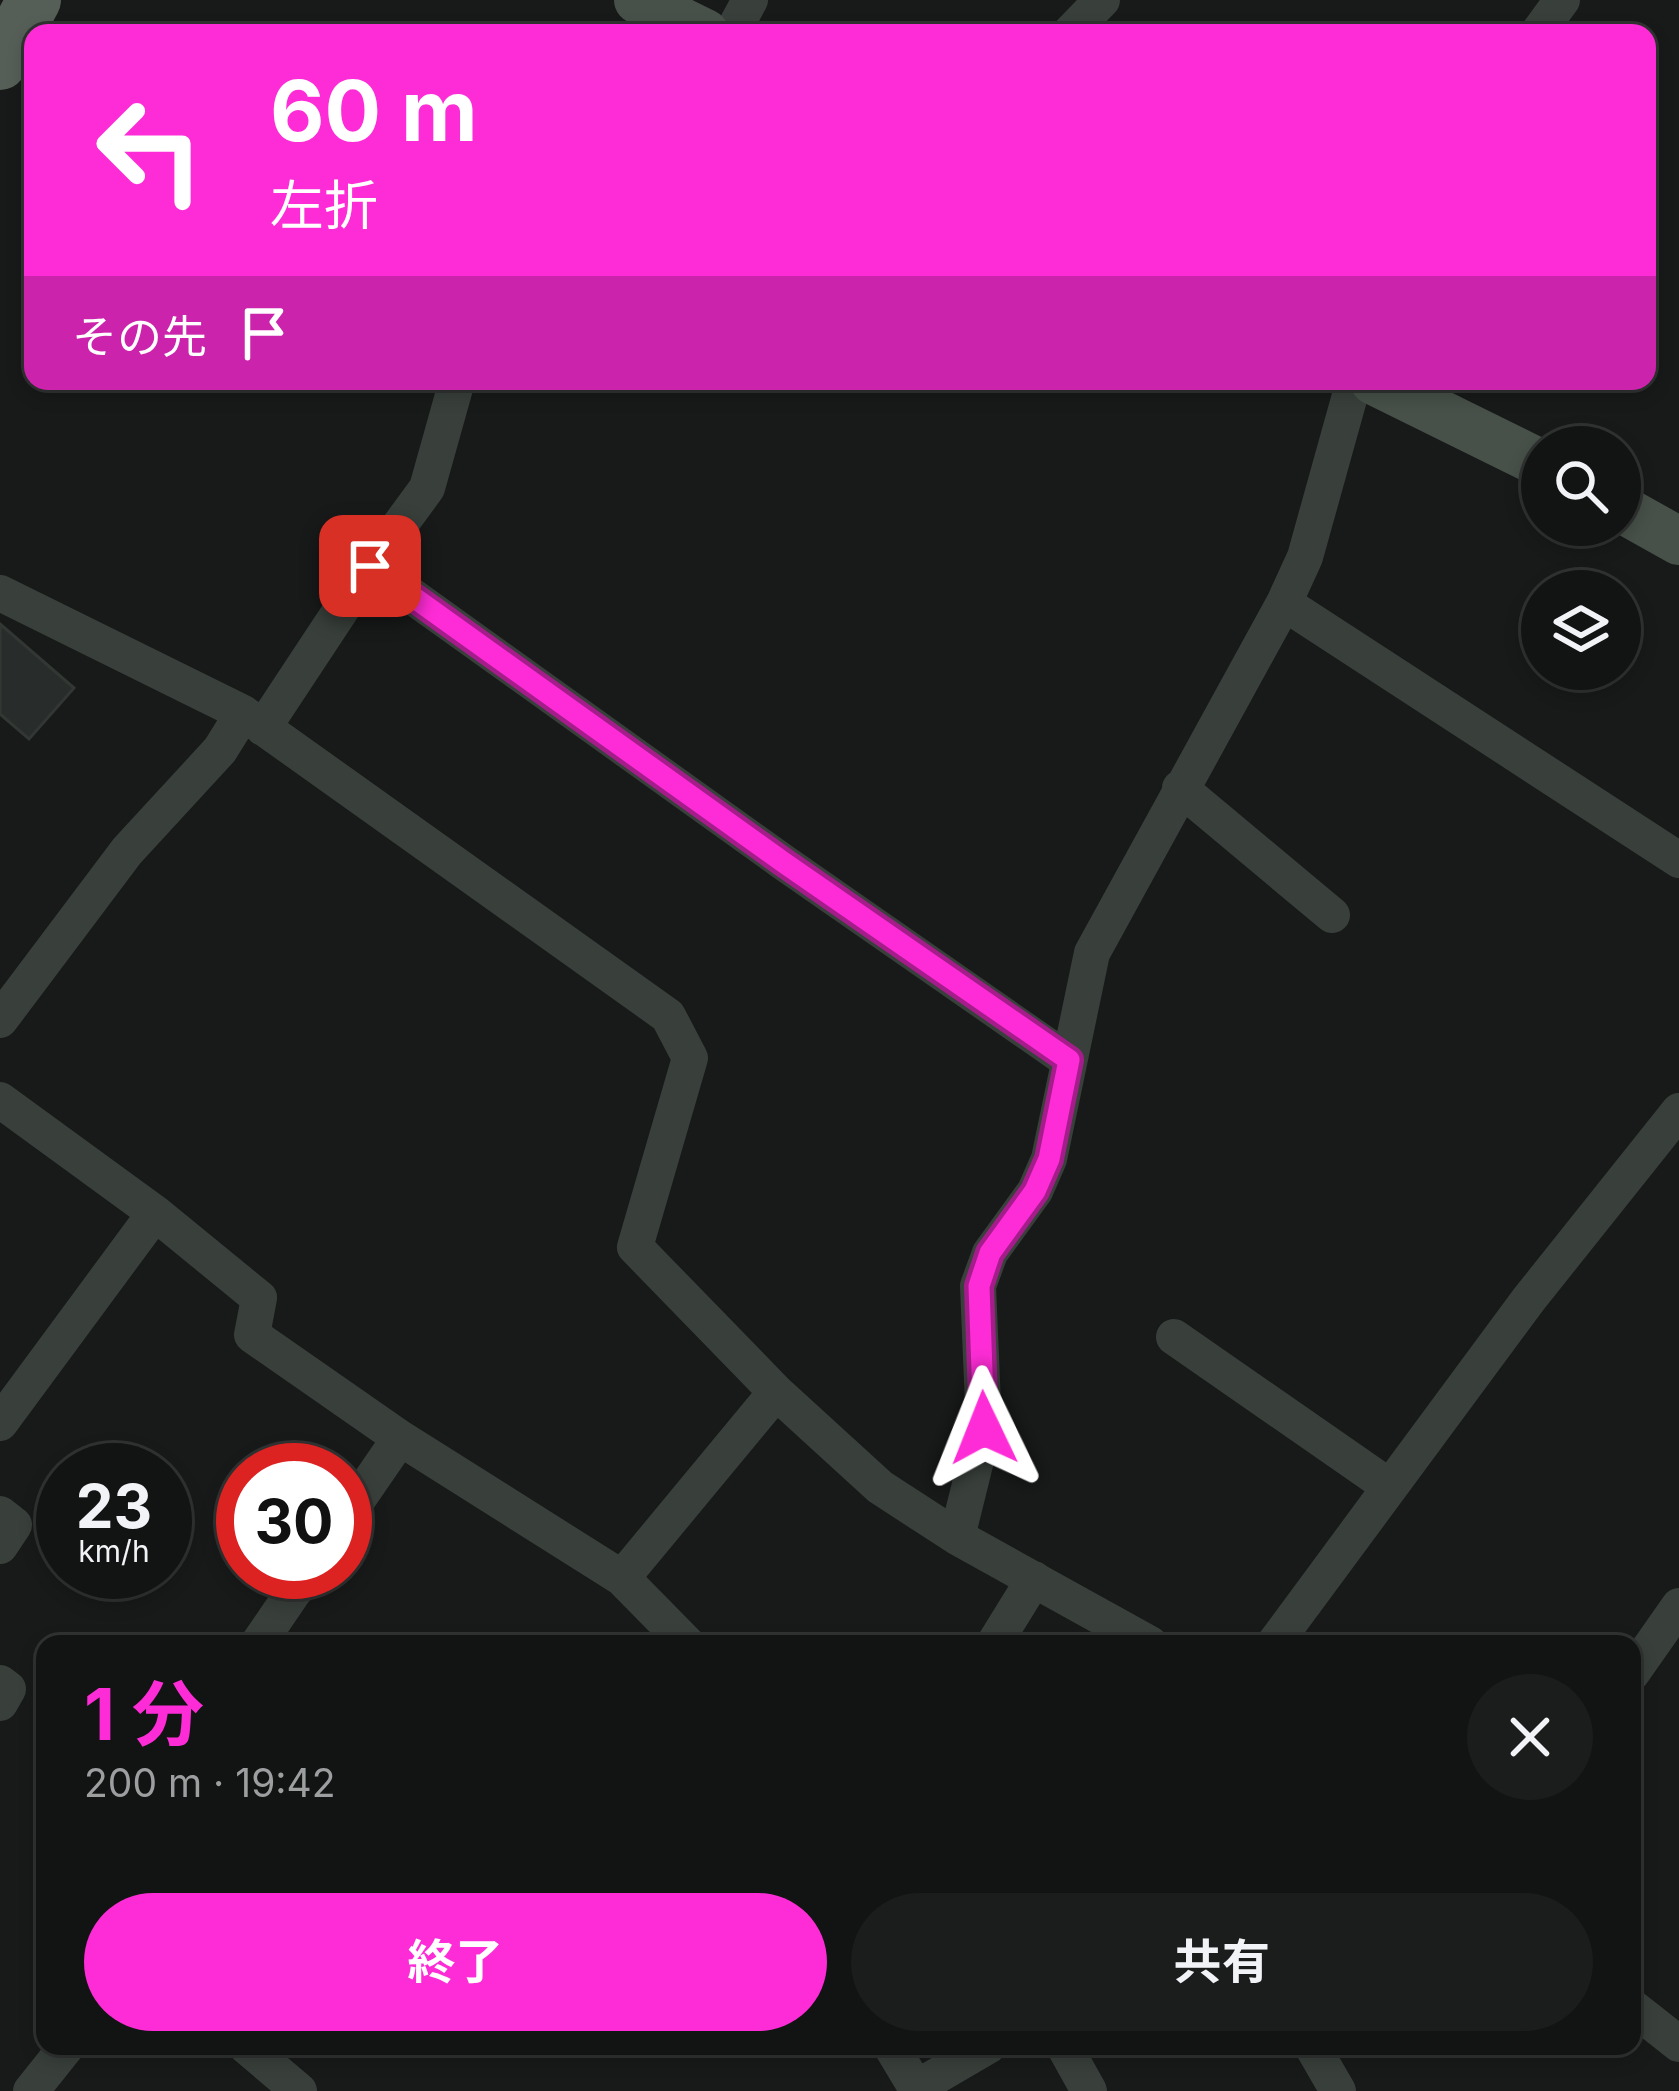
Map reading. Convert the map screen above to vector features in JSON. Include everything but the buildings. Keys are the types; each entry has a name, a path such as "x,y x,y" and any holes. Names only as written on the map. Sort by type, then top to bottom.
{"main road":[{"path":"0,63 34,0"}],"street":[{"path":"638,0 687,24"},
{"path":"1079,24 1102,0"},
{"path":"0,1020 127,851 253,721 427,488 454,390"},
{"path":"958,1537 984,1428 979,1286 990,1253 1035,1191 1049,1159 1092,953 1284,603 1305,557 1351,390"},
{"path":"1392,390 1521,454"},
{"path":"1641,520 1679,542"},
{"path":"370,566 802,876 1069,1060"},
{"path":"0,593 253,721 668,1016 690,1058 634,1247 776,1392 880,1487 958,1537 1134,1635"},
{"path":"1284,603 1679,860"},
{"path":"1180,788 1332,915"},
{"path":"0,1100 155,1213 259,1298 252,1335 400,1438 622,1578 678,1635"},
{"path":"1281,1635 1529,1299 1679,1111"},
{"path":"0,1423 155,1213"},
{"path":"1174,1336 1390,1487"},
{"path":"622,1578 776,1392"},
{"path":"372,1479 400,1438"},
{"path":"0,1514 14,1525 0,1546"},
{"path":"1000,1635 1034,1580"},
{"path":"264,1635 289,1599"},
{"path":"1641,1660 1679,1606"},
{"path":"0,1683 8,1689 0,1703"},
{"path":"1641,2014 1679,2044"},
{"path":"32,2091 60,2055"},
{"path":"256,2055 299,2091"},
{"path":"896,2055 917,2090 973,2055"},
{"path":"1069,2055 1089,2091"},
{"path":"1317,2055 1338,2091"}],"route":[{"path":"370,566 1069,1060 1049,1159 1035,1191 990,1253 979,1286 984,1428"}]}
